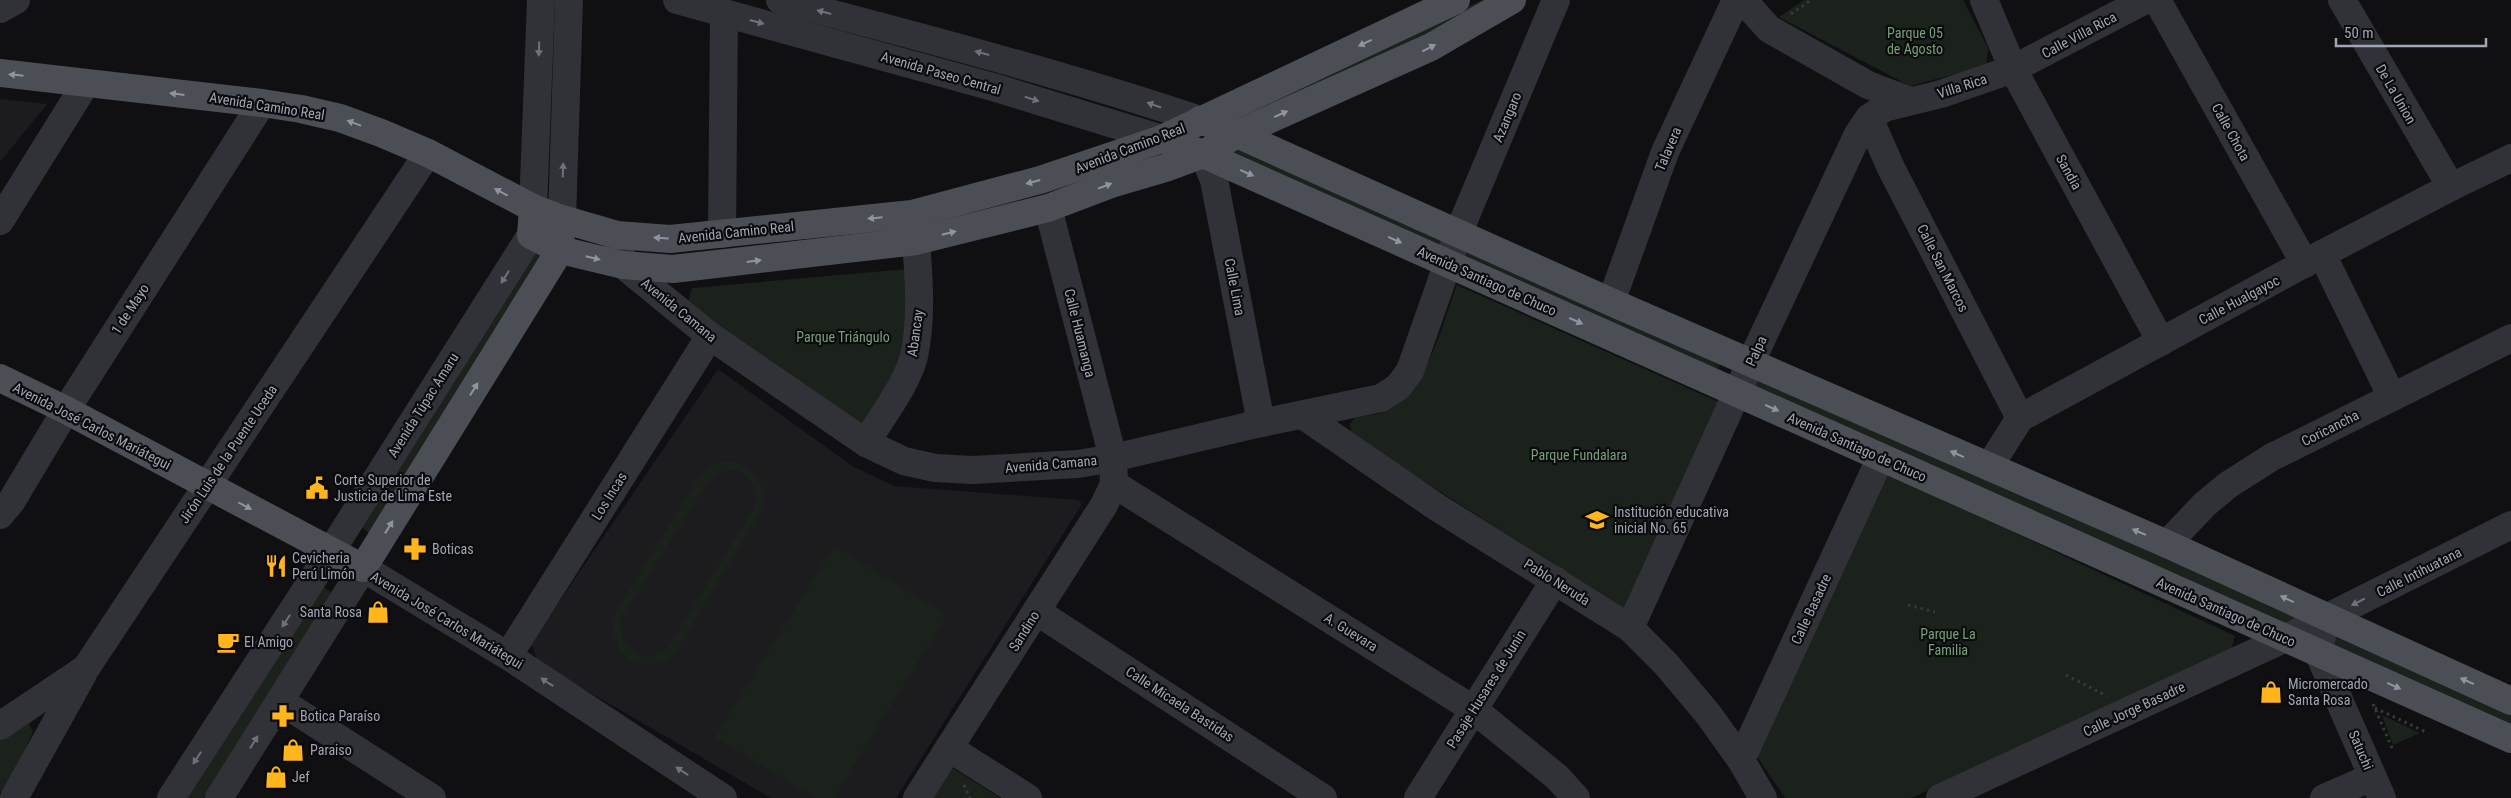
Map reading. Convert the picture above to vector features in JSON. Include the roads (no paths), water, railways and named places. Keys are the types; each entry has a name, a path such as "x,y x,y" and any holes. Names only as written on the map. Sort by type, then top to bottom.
{"main road":[{"name":"Avenida Camino Real","path":"0,74 301,109 340,118 428,153 533,208 562,219 616,235 670,239 912,214 1040,180 1162,139 1456,0"},
{"name":"Avenida Camino Real","path":"531,236 560,250 623,265 673,269 916,242 1048,208 1114,183 1166,168 1203,154 1237,134 1431,47 1512,0"},
{"name":"Avenida Paseo Central","path":"1200,120 1237,134"},
{"path":"1237,134 1750,364 2167,544 2511,701"},
{"name":"Avenida Paseo Central","path":"1162,139 1203,154"},
{"name":"Avenida Santiago de Chuco","path":"1203,154 2511,739"},
{"name":"Avenida Túpac Amaru","path":"531,236 533,208"},
{"path":"363,568 560,250 562,219"},
{"name":"Avenida José Carlos Mariátegui","path":"0,378 66,410 363,568"}],"street":[{"path":"0,8 16,0"},
{"name":"Avenida Túpac Amaru","path":"533,208 541,0"},
{"path":"562,219 570,0"},
{"name":"Avenida Paseo Central","path":"677,0 993,87 1162,139"},
{"name":"Avenida Paseo Central","path":"780,0 1012,61 1200,120"},
{"name":"Azangaro","path":"1458,234 1556,0"},
{"name":"Talavera","path":"1611,302 1666,152 1736,0"},
{"path":"1743,0 1769,30 1868,85 1911,101"},
{"name":"Sandia","path":"1984,0 2013,69 2162,342"},
{"name":"Calle Villa Rica","path":"2013,69 2145,0"},
{"name":"Calle Chota","path":"2157,0 2314,259 2392,397"},
{"name":"De La Union","path":"2342,0 2450,187"},
{"path":"722,234 724,13"},
{"name":"Villa Rica","path":"1911,101 1941,94 2013,69"},
{"path":"4,204 86,83"},
{"name":"Palpa","path":"1630,628 1750,364 1858,134 1869,118 1884,108 1911,101"},
{"name":"1 de Mayo","path":"0,515 11,502 66,410 262,104"},
{"name":"Calle San Marcos","path":"1869,118 1891,168 2020,418"},
{"name":"Jirón Luis de la Puente Uceda","path":"0,726 86,668 428,153"},
{"name":"Calle Lima","path":"1203,154 1214,180 1262,423"},
{"name":"Calle Hualgayoc","path":"1989,467 2020,418 2314,259 2450,187 2511,158"},
{"name":"Calle Huamanga","path":"1048,208 1113,471"},
{"name":"Avenida Camana","path":"623,265 710,336 866,443 904,461 935,468 974,470 1078,464 1113,471 1262,423 1304,416 1381,398 1398,387 1410,371 1458,234"},
{"path":"616,235 623,265"},
{"name":"Avenida Túpac Amaru","path":"171,798 531,236"},
{"name":"Abancay","path":"866,443 890,405 914,357 920,296 916,242"},
{"name":"Los Incas","path":"508,656 710,336"},
{"name":"Coricancha","path":"2167,544 2205,504 2228,485 2272,458 2511,338"},
{"name":"Pablo Neruda","path":"1304,416 1438,508 1630,628 1666,664 1708,714 1740,760 1763,798"},
{"name":"Calle Basadre","path":"1740,760 1881,458"},
{"name":"Sandino","path":"917,798 1104,505 1113,471"},
{"name":"A. Guevara","path":"1113,471 1473,709 1557,777 1576,798"},
{"name":"Calle Intihuatana","path":"2327,618 2511,525"},
{"path":"219,798 363,568"},
{"name":"Avenida José Carlos Mariátegui","path":"363,568 508,656 717,796"},
{"name":"Pasaje Husares de Junin","path":"1418,798 1555,580"},
{"name":"Calle Micaela Bastidas","path":"1036,611 1323,798"},
{"path":"2318,652 2327,618"},
{"name":"Calle Jorge Basadre","path":"1940,798 2327,618"},
{"name":"Satuchi","path":"2318,652 2377,787"},
{"path":"14,798 86,668"},
{"path":"280,701 421,795"},
{"path":"949,748 1028,798"},
{"path":"2324,798 2377,787"}],"place":[{"name":"Corte Superior de Justicia de Lima Este","path":"317,488"},
{"name":"Institución educativa inicial No. 65","path":"1597,520"},
{"name":"Boticas","path":"415,549"},
{"name":"Cevicheria Perú Limón","path":"276,566"},
{"name":"Santa Rosa","path":"378,612"},
{"name":"El Amigo","path":"228,642"},
{"name":"Micromercado Santa Rosa","path":"2271,692"},
{"name":"Botica Paraíso","path":"283,716"},
{"name":"Paraiso","path":"293,750"},
{"name":"Jef","path":"276,777"}],"park label":[{"name":"Parque 05 de Agosto","path":"1915,42"},
{"name":"Parque Triángulo","path":"843,337"},
{"name":"Parque Fundalara","path":"1579,455"},
{"name":"Parque La Familia","path":"1948,642"}]}
